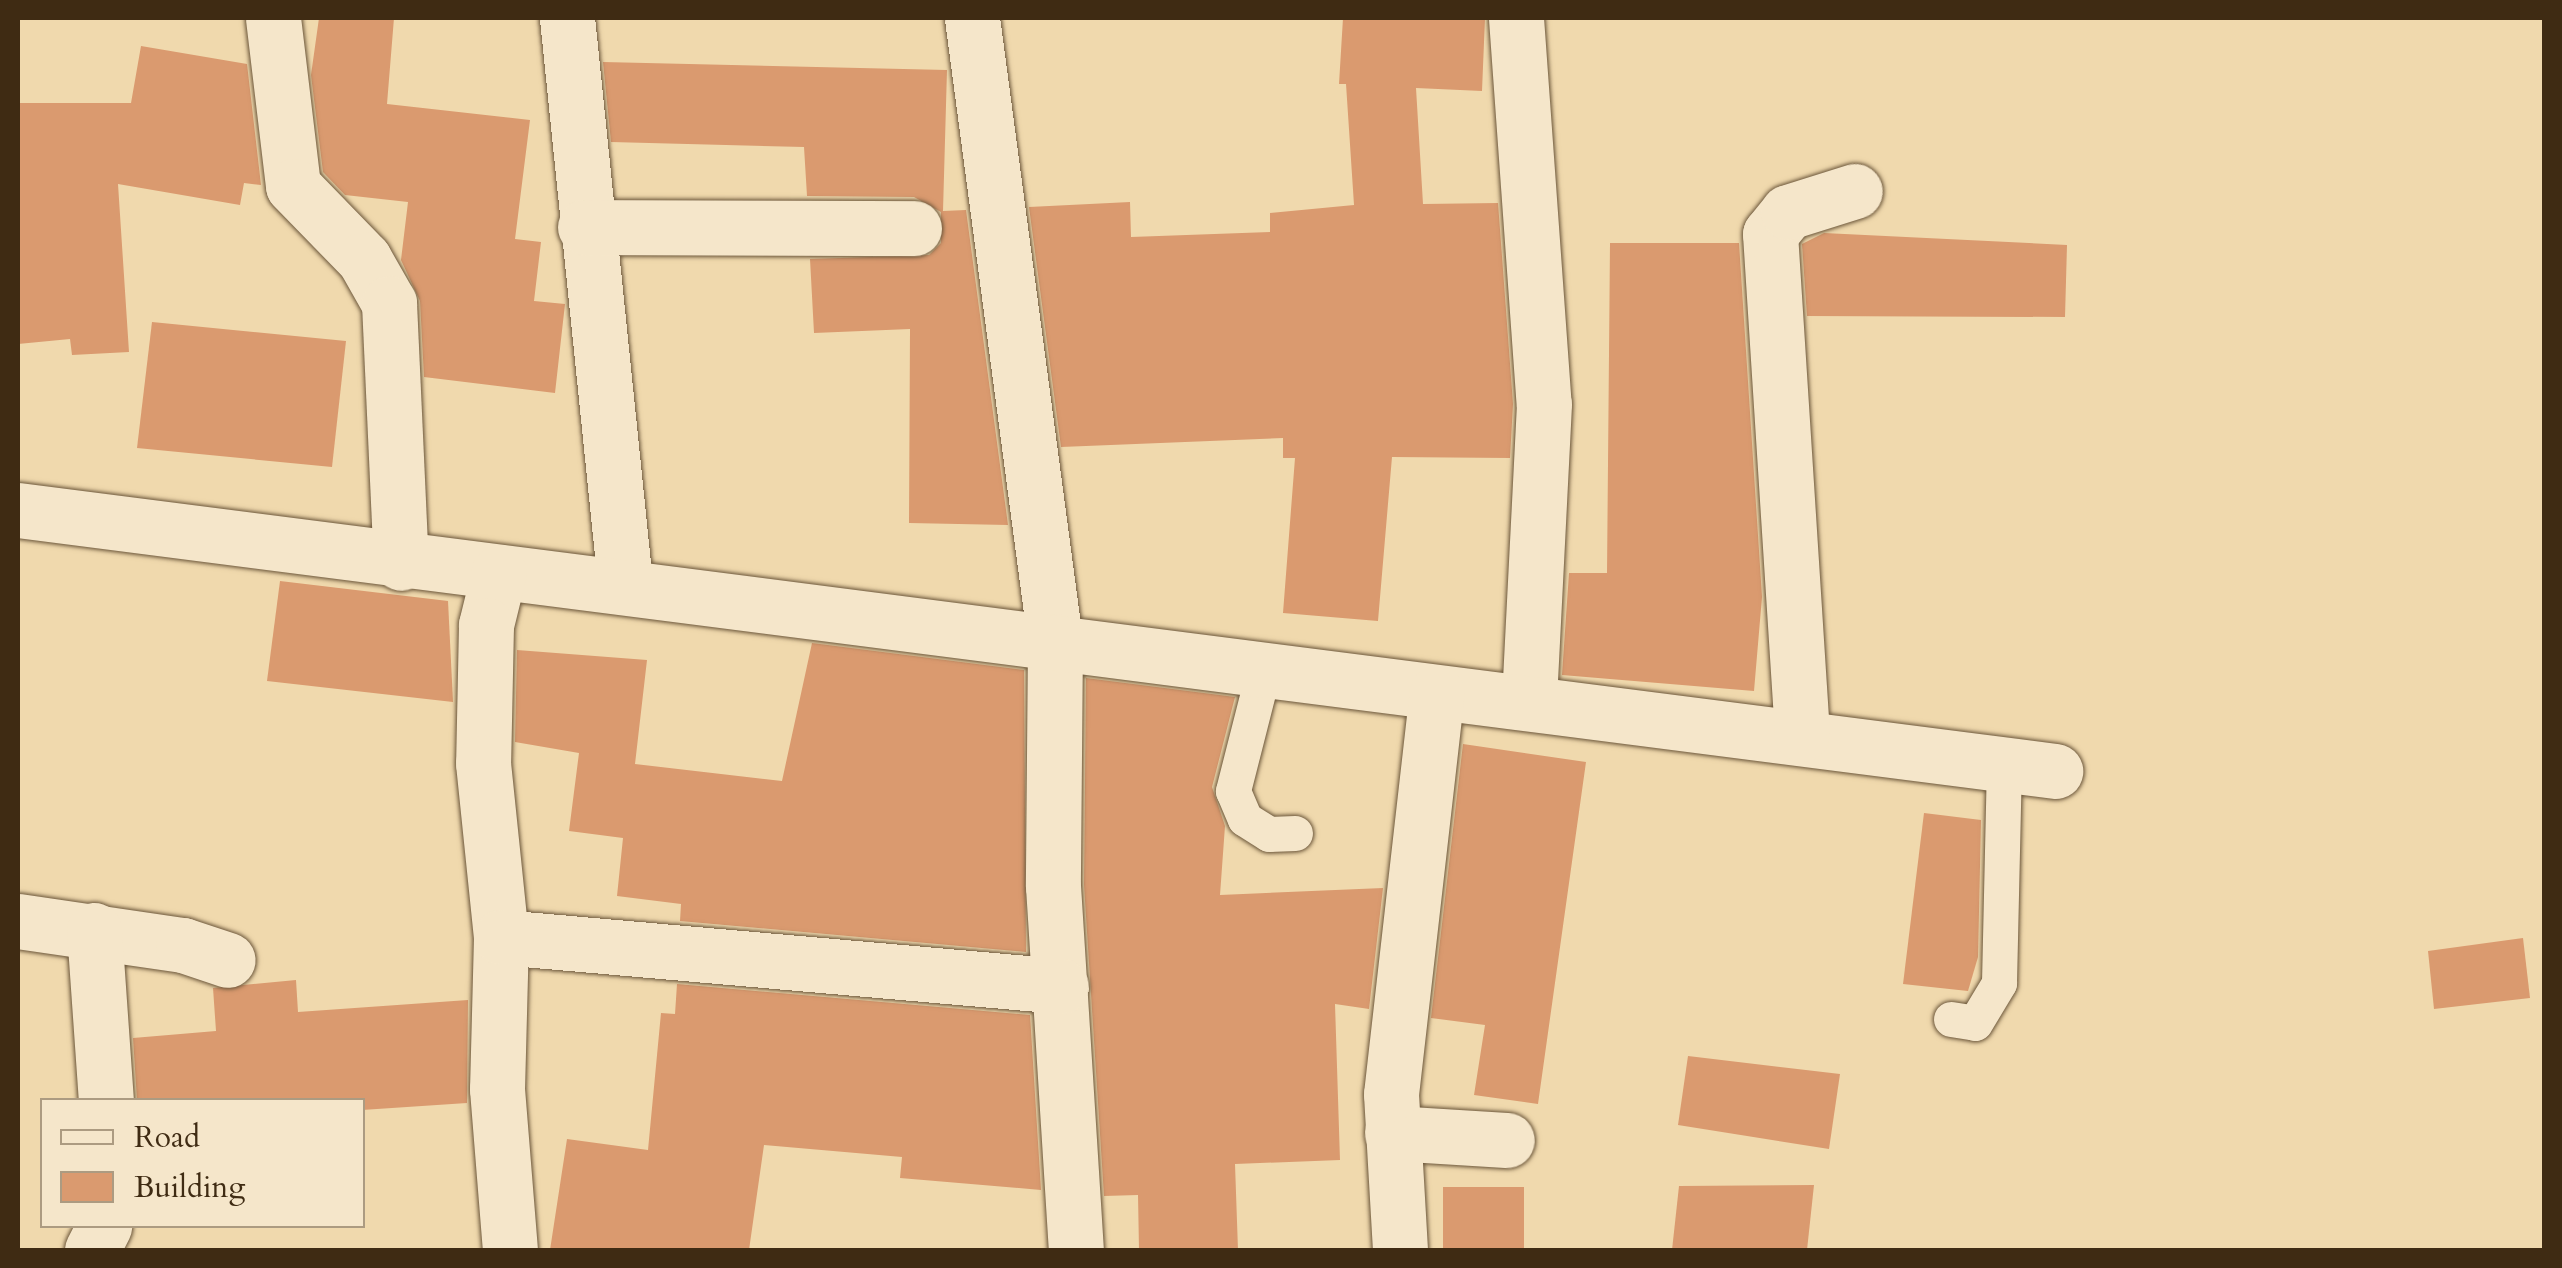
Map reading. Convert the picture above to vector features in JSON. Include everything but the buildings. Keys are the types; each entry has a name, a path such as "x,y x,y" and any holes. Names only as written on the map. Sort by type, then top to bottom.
{"street":[{"path":"273,18 293,186 364,259 389,302 401,563"},
{"path":"567,18 625,583"},
{"path":"972,18 1054,642 1061,986 1076,1250"},
{"path":"1516,18 1544,404 1529,703"},
{"path":"1802,734 1770,234 1788,212 1854,191"},
{"path":"586,227 914,228"},
{"path":"18,510 401,563 625,583 1437,693 1802,734 2029,767"},
{"path":"499,572 486,625 483,764 501,937 497,1089 510,1250"},
{"path":"1400,1250 1392,1133 1437,693"},
{"path":"18,921 94,930 228,960"},
{"path":"94,930 106,1098"},
{"path":"501,937 1061,986"},
{"path":"1392,1133 1506,1140"}],"lane":[{"path":"1264,670 1233,791 1245,819 1269,834 1296,834"},
{"path":"1951,1020 1975,1023 1999,983 2029,767"}]}
